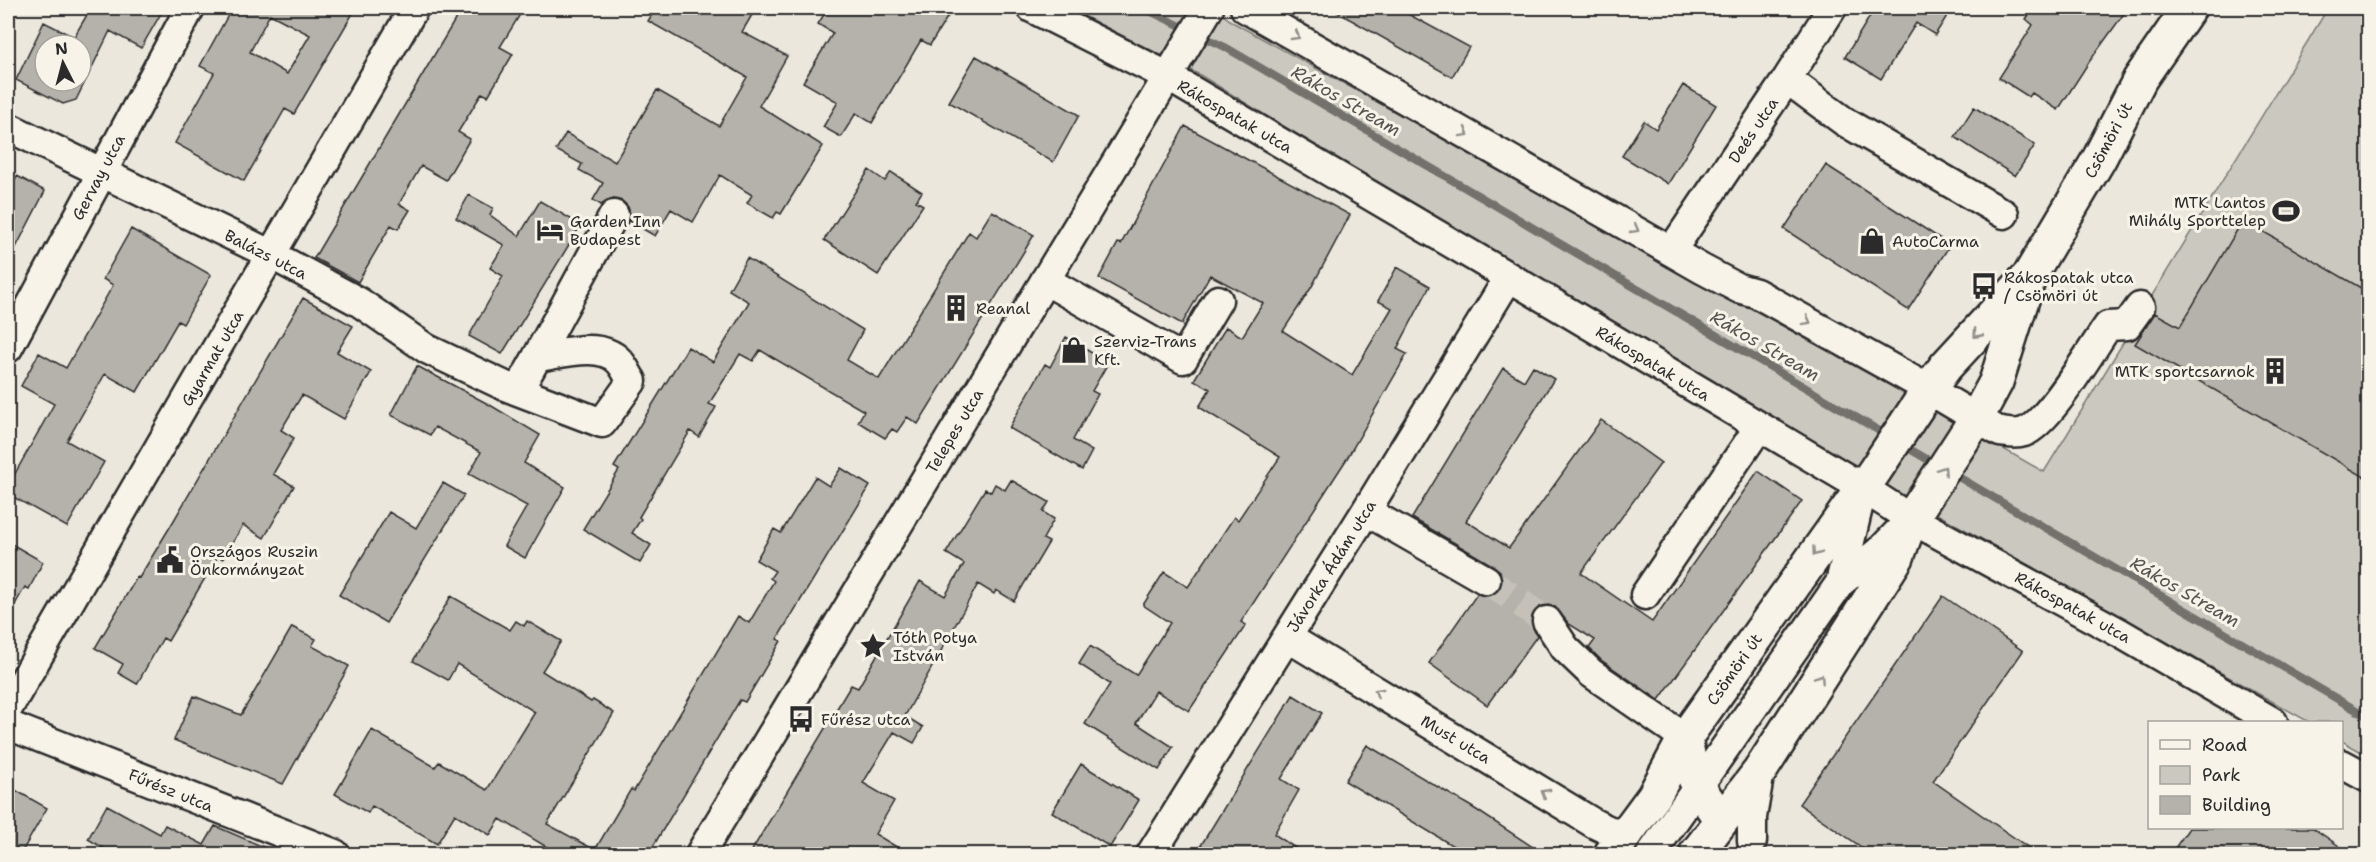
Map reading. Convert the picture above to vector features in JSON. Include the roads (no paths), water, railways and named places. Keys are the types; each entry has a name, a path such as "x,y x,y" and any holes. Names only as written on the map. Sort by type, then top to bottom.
{"main road":[{"name":"Csömöri út","path":"1630,847 1685,738 1946,366 2030,275 2099,159 2140,79 2189,8"},
{"name":"Csömöri út","path":"1696,855 1760,771 1897,557 1911,519 1976,419 1996,382 2030,275"},
{"path":"1685,738 1695,794 1721,820"},
{"path":"1654,796 1672,793 1695,794"}],"street":[{"name":"Gervay utca","path":"8,348 100,171 190,8"},
{"name":"Gyarmat utca","path":"8,708 414,8"},
{"name":"Rákospatak utca","path":"1032,8 1167,76 1759,427 1868,480 1911,519 2120,633 2270,721"},
{"name":"Telepes utca","path":"700,855 1209,8"},
{"path":"1245,8 1702,269 1738,288 1756,293 1922,400 1976,419 2001,432 2013,434 2038,424 2054,405 2108,326 2127,325 2140,307"},
{"name":"Deés utca","path":"1672,250 1832,8"},
{"path":"1787,79 1854,127 2004,214"},
{"name":"Balázs utca","path":"8,127 272,255 358,302 428,350 518,391 602,423 632,381 619,360 600,351 578,351 537,357"},
{"path":"518,391 614,215"},
{"name":"Jávorka Ádám utca","path":"1151,855 1509,277"},
{"path":"1045,280 1184,359 1218,300"},
{"path":"1645,595 1759,427"},
{"name":"Csömöri út","path":"1840,583 1868,480"},
{"path":"1366,511 1486,580"},
{"name":"Csömöri út","path":"1695,794 1840,583 1883,548 1911,519"},
{"path":"1547,621 1565,648 1592,673 1685,738"},
{"name":"Must utca","path":"1287,637 1610,831 1630,847"},
{"name":"Fűrész utca","path":"8,725 335,855"},
{"name":"Csömöri út","path":"1630,847 1753,746 1788,727"},
{"path":"2343,765 2368,778"},
{"path":"1760,771 1752,817 1761,848"},
{"path":"1721,820 1761,848"}],"waterway":[{"name":"Rákos Stream","path":"1143,8 1225,47 1888,436"},
{"name":"Rákos Stream","path":"1901,444 1937,465"},
{"name":"Rákos Stream","path":"1950,472 2368,717"}],"tunnel":[{"path":"1486,580 1547,621"}],"place":[{"name":"MTK Lantos Mihály Sporttelep","path":"2286,211"},
{"name":"Garden Inn Budapest","path":"550,230"},
{"name":"AutoCarma","path":"1872,241"},
{"name":"Rákospatak utca / Csömöri út","path":"1984,286"},
{"name":"Reanal","path":"956,308"},
{"name":"Szerviz-Trans Kft.","path":"1074,350"},
{"name":"MTK sportcsarnok","path":"2275,371"},
{"name":"Országos Ruszin Önkormányzat","path":"170,560"},
{"name":"Tóth Potya István","path":"873,646"},
{"name":"Fűrész utca","path":"801,719"}]}
